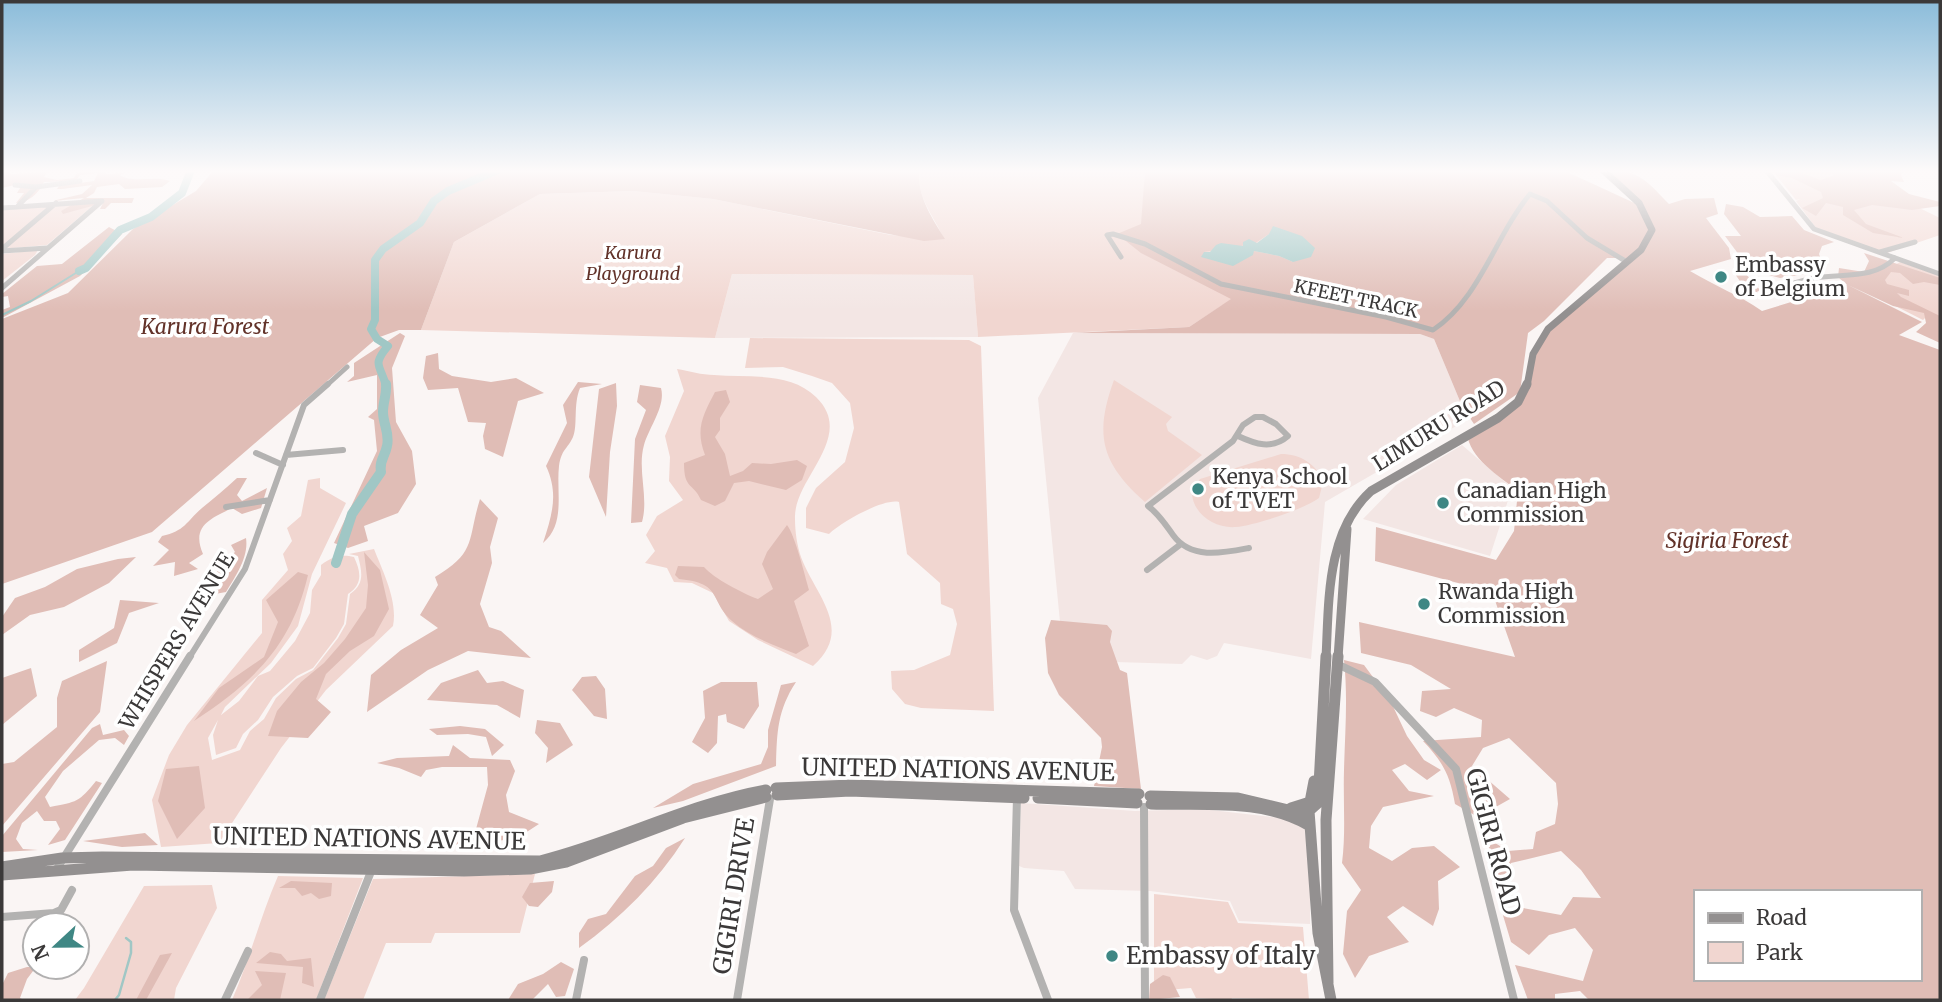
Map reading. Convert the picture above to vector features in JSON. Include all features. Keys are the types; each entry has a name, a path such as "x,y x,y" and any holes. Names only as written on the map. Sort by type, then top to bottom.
{"main road":[{"name":"LIMURU ROAD","path":"1328,983 1330,974 1325,875 1330,687 1326,654 1335,551 1361,500 1385,482 1483,426 1522,398 1533,354 1548,330 1641,250 1652,230 1648,217"},
{"name":"LIMURU ROAD","path":"1331,1000 1323,972 1318,933 1311,827 1330,687 1336,663 1347,524"},
{"path":"1289,813 1310,802 1316,762 1322,749"},
{"name":"UNITED NATIONS AVENUE","path":"2,867 60,862 308,864 540,861 583,849 704,804 852,785 1209,804 1289,813 1312,809"},
{"name":"UNITED NATIONS AVENUE","path":"308,864 372,869 507,870 546,867 683,818 771,794 850,791 1144,801"},
{"path":"1289,813 1318,832 1326,822 1323,810 1312,809"},
{"name":"UNITED NATIONS AVENUE","path":"2,875 60,862"}],"street":[{"path":"2,250 41,217"},
{"path":"2,288 83,217"},
{"name":"KFEET TRACK","path":"1121,257 1107,235 1113,234 1145,244 1221,284 1386,317 1433,330 1448,320 1462,303 1511,217"},
{"name":"KFEET TRACK","path":"1565,217 1587,238 1627,262"},
{"path":"1802,217 1811,228 1940,274"},
{"path":"1878,253 1915,242"},
{"path":"2,250 48,247"},
{"path":"1776,288 1824,276 1867,273 1884,267 1895,258"},
{"name":"WHISPERS AVENUE","path":"60,862 246,566 304,405 347,367"},
{"path":"1238,436 1259,445 1281,442 1288,436 1276,424 1259,416 1251,419 1243,425 1238,436 1148,506 1158,514 1181,544 1192,549 1216,552 1249,548"},
{"path":"286,455 343,450"},
{"path":"256,453 283,465"},
{"path":"226,507 270,500"},
{"path":"1147,570 1181,544"},
{"name":"GIGIRI ROAD","path":"1326,654 1336,663 1375,682 1457,769 1514,1000"},
{"path":"1326,669 1336,663"},
{"name":"GIGIRI DRIVE","path":"737,1000 771,794"},
{"path":"1017,797 1014,910 1048,1000"},
{"path":"1144,801 1144,1000"},
{"path":"320,1000 372,869"},
{"path":"2,917 54,913 61,910 72,890"},
{"path":"225,1000 248,951"},
{"path":"576,1000 584,960"}],"shaded area":[{"path":"732,274 973,275 978,337 715,338"},
{"name":"Kenya School of TVET","path":"1073,333 1420,334 1434,339 1462,406 1470,418 1325,502 1311,659 1224,643 1217,656 1207,660 1191,655 1182,664 1115,662 1062,642 1038,398"},
{"name":"Canadian High Commission","path":"1462,445 1512,488 1490,556 1363,519 1396,485"},
{"path":"1021,803 1135,811 1202,809 1280,818 1304,824 1310,864 1310,924 1239,921 1230,901 1150,891 1075,889 1064,871 1019,866"}],"green space":[{"path":"2,217 80,217 47,245 2,249"},
{"name":"Karura Forest","path":"153,217 499,217 454,242 421,330 399,330 377,338 152,532 2,584 2,319 68,293 133,229"},
{"name":"Karura Playground","path":"499,217 801,217 891,235 944,239 933,217 1281,217 1358,235 1221,306 1189,327 978,337 973,275 732,274 715,338 421,330 454,242"},
{"name":"Karura Forest","path":"802,217 932,217 945,239 924,241"},
{"name":"Sigiria Forest","path":"1142,217 1710,217 1706,218 1729,248 1731,259 1690,271 1762,311 1847,285 1838,277 1839,268 1864,272 1869,261 1864,253 1940,278 1940,285 1924,282 1913,284 1900,273 1891,272 1885,280 1887,284 1909,290 1909,296 1897,293 1901,297 1940,316 1940,343 1916,332 1926,323 1924,313 1893,306 1848,285 1922,322 1899,335 1940,350 1940,1000 1589,1000 1580,991 1555,994 1555,1000 1528,1000 1515,965 1583,981 1593,950 1575,928 1549,935 1529,955 1511,942 1502,912 1523,908 1561,915 1573,897 1601,898 1581,870 1561,851 1511,863 1508,892 1496,888 1491,853 1484,836 1508,851 1533,849 1536,832 1555,824 1558,804 1556,783 1509,738 1483,748 1472,766 1510,799 1478,817 1455,804 1445,770 1423,741 1481,737 1482,720 1454,708 1436,717 1420,711 1422,691 1451,689 1411,665 1361,653 1359,622 1515,657 1492,592 1375,561 1376,527 1496,560 1514,531 1518,491 1479,458 1467,433 1524,396 1540,340 1629,258 1607,258 1544,321 1528,333 1520,392 1474,424 1462,406 1434,339 1420,334 1073,333 1189,327 1231,299 1141,253 1117,234 1141,224","holes":["1269,234 1293,262 1254,251 1239,262 1204,252 1254,244"]},
{"path":"1726,217 1793,217 1804,230 1834,242 1822,246 1819,254 1825,271 1780,278 1754,271 1745,273 1760,290 1750,296 1733,271 1742,259 1725,236 1741,236"},
{"path":"1808,217 1940,218 1940,235 1884,254 1816,228"},
{"path":"1846,217 1860,217 1866,224 1904,238 1873,233"},
{"path":"109,227 122,234 80,276 2,318 2,310 10,307 8,296 2,297 2,294 37,266 62,264"},
{"path":"38,250 35,255 2,281 2,254"},
{"path":"1900,262 1940,276 1940,320 1926,317 1923,320 1842,279 1882,272"},
{"path":"400,333 405,336 392,368 396,422 412,451 416,484 398,513 364,526 368,541 348,548 334,543 377,451 374,420 368,417 377,409 377,375 347,382 354,376 354,363"},
{"path":"750,338 969,340 981,346 994,711 921,708 905,704 892,689 891,671 914,670 950,655 957,624 953,609 941,604 940,583 907,554 899,502 883,504 863,512 829,534 806,528 806,508 816,488 845,462 854,428 850,403 832,383 812,376 783,367 745,368"},
{"path":"438,353 439,369 452,376 491,382 516,378 544,393 518,401 503,457 485,449 483,436 486,423 468,422 458,388 428,390 423,378 426,356"},
{"path":"677,369 709,375 781,379 806,389 827,412 830,427 827,442 803,488 795,519 801,557 822,598 831,625 831,639 825,652 813,666 758,640 729,621 713,593 692,583 674,582 667,568 645,563 655,551 646,535 657,516 683,500 669,481 670,457 665,436 684,391"},
{"path":"1114,380 1172,417 1166,424 1168,431 1202,455 1145,502 1119,474 1106,447 1104,417"},
{"path":"578,382 602,384 580,388 574,432 559,466 555,527 543,543 553,495 546,466 567,423 563,405"},
{"path":"616,383 617,406 610,452 606,517 589,477 599,389"},
{"path":"640,385 661,388 662,395 642,454 642,522 631,523 635,439 646,410 637,402"},
{"path":"726,390 730,402 720,418 720,430 715,437 725,454 730,476 743,471 752,463 771,464 797,460 807,466 802,480 786,490 749,481 734,483 725,501 715,506 701,500 687,482 684,463 705,455 701,437 704,415 715,392"},
{"path":"1281,454 1301,458 1317,470 1323,482 1319,498 1279,516 1236,527 1212,522 1199,512 1192,497 1192,489 1200,479"},
{"path":"237,478 247,478 237,495 242,501 267,488 261,508 242,514 232,508 210,520 201,530 199,537 203,554 189,563 198,569 174,576 175,562 153,566 169,550 158,542 162,536 181,529"},
{"path":"320,478 320,488 346,503 312,574 298,626 271,663 225,707 221,715 239,701 258,676 270,671 295,641 310,613 312,590 321,575 321,565 340,556 354,557 359,577 356,586 348,594 344,624 313,668 297,676 273,697 258,720 243,734 236,748 216,755 213,735 218,720 208,738 212,760 240,750 250,731 264,719 276,698 296,679 313,670 338,638 346,624 350,594 358,586 361,577 358,556 349,554 374,549 392,597 393,626 326,690 281,748 219,843 161,847 152,800 169,755 187,725 262,633 262,600 288,570 283,554 292,541 287,528 301,516 308,480"},
{"path":"480,499 498,518 490,547 492,563 480,604 489,627 501,631 531,658 468,651 428,670 367,712 371,675 401,650 438,628 420,615 438,585 435,577 458,560 464,552"},
{"path":"787,525 809,590 794,601 809,646 796,654 746,632 732,621 703,584 679,579 675,575 678,566 704,567 729,585 758,599 773,589 762,564 767,552"},
{"path":"246,538 243,559 226,592 208,592 223,577 216,574 221,564 235,552 231,545"},
{"path":"364,552 380,570 389,609 374,636 350,651 326,674 316,699 331,712 308,738 268,736 277,711 301,682 324,663 345,639 366,608 368,585"},
{"path":"136,557 109,583 64,607 30,615 2,635 2,617 15,598 45,587 77,569"},
{"path":"298,572 308,575 301,600 280,643 252,677 194,721 219,688 264,657 278,622 266,600"},
{"path":"120,600 159,603 129,613 117,643 79,662 79,650 114,628"},
{"path":"1051,620 1107,625 1112,631 1110,642 1120,670 1127,673 1141,789 1094,786 1102,747 1101,738 1059,695 1048,673 1045,638"},
{"path":"1344,660 1364,665 1390,700 1407,736 1424,760 1441,770 1427,780 1405,764 1392,770 1409,791 1434,796 1383,807 1371,826 1369,848 1392,861 1412,848 1434,846 1460,867 1438,881 1439,909 1433,926 1403,906 1387,917 1409,942 1369,956 1355,978 1343,954 1347,911 1361,890 1342,863 1346,701"},
{"path":"107,661 100,712 2,826 2,764 14,762 57,727 57,698 62,681"},
{"path":"31,668 37,696 2,725 2,678"},
{"path":"478,670 487,683 503,681 524,690 520,718 497,705 427,700 441,683"},
{"path":"596,676 605,689 607,719 594,716 572,690 582,677"},
{"path":"721,682 757,682 759,706 744,729 727,722 726,714 718,716 717,743 708,753 692,742 705,718 703,691"},
{"path":"796,682 782,713 776,766 683,801 653,808 693,784 761,764 768,747 768,730 781,685"},
{"path":"537,720 560,723 573,745 546,763 548,748 535,733"},
{"path":"100,724 103,735 124,730 129,736 124,745 115,738 99,740 63,771 45,797 50,807 66,804 81,797 96,781 102,783 65,840 48,845 60,829 56,821 44,821 37,811 22,823 16,839 23,849 38,850 2,852 2,836 92,728"},
{"path":"460,726 485,729 504,745 492,756 486,737 468,734 437,735 429,729"},
{"path":"453,745 470,758 510,760 515,771 506,795 509,812 539,824 516,839 453,845 476,829 488,785 487,767 442,767 426,770 421,777 377,763 397,758 449,756"},
{"path":"199,766 205,808 177,839 158,801 166,769"},
{"path":"145,833 158,845 122,847 83,841"},
{"path":"685,838 663,870 637,898 579,948 579,933 588,919 606,914 635,876 653,866 666,848"},
{"path":"535,874 520,933 435,933 431,943 386,943 363,1000 324,1000 373,879"},
{"path":"278,876 363,878 316,1000 232,1000 266,907"},
{"path":"291,881 332,883 331,896 319,899 311,893 302,896 295,888 279,888"},
{"path":"554,881 552,892 538,907 529,906 522,897 530,883"},
{"path":"212,885 217,908 176,988 174,1000 75,1000 88,981 91,981 91,976 144,886"},
{"path":"1154,894 1228,902 1238,923 1303,927 1309,1000 1196,998 1191,988 1154,991"},
{"path":"270,952 281,954 287,961 311,958 314,987 302,983 303,967 256,963"},
{"path":"172,953 146,1000 136,1000 160,955"},
{"path":"561,962 574,969 565,996 556,997 548,984 532,1000 508,1000 518,984 543,974"},
{"path":"21,969 21,981 26,981 20,998 24,1000 2,1000 2,985 8,973"},
{"path":"255,971 286,973 280,1000 247,1000 262,985"},
{"path":"1163,975 1170,977 1180,997 1149,1000 1150,984"}],"water":[{"path":"1273,226 1302,236 1315,248 1311,257 1293,262 1254,251 1253,255 1233,266 1201,257 1204,252 1210,252 1221,243 1243,246 1243,242 1249,239 1257,243 1269,234"}],"waterway":[{"path":"79,271 86,268 120,230 151,217"},
{"path":"386,386 379,362 388,346 377,339 371,329 375,320 375,260 383,249 420,223 424,217"},
{"path":"2,315 31,301 79,271"},
{"path":"336,563 352,514 381,472 388,441 383,412 386,386"},
{"path":"115,1000 119,995 131,953 131,942 126,938"}],"place":[{"name":"Embassy of Belgium","path":"1721,277"},
{"name":"Kenya School of TVET","path":"1198,489"},
{"name":"Canadian High Commission","path":"1443,503"},
{"name":"Rwanda High Commission","path":"1424,604"},
{"name":"Embassy of Italy","path":"1112,956"}]}
